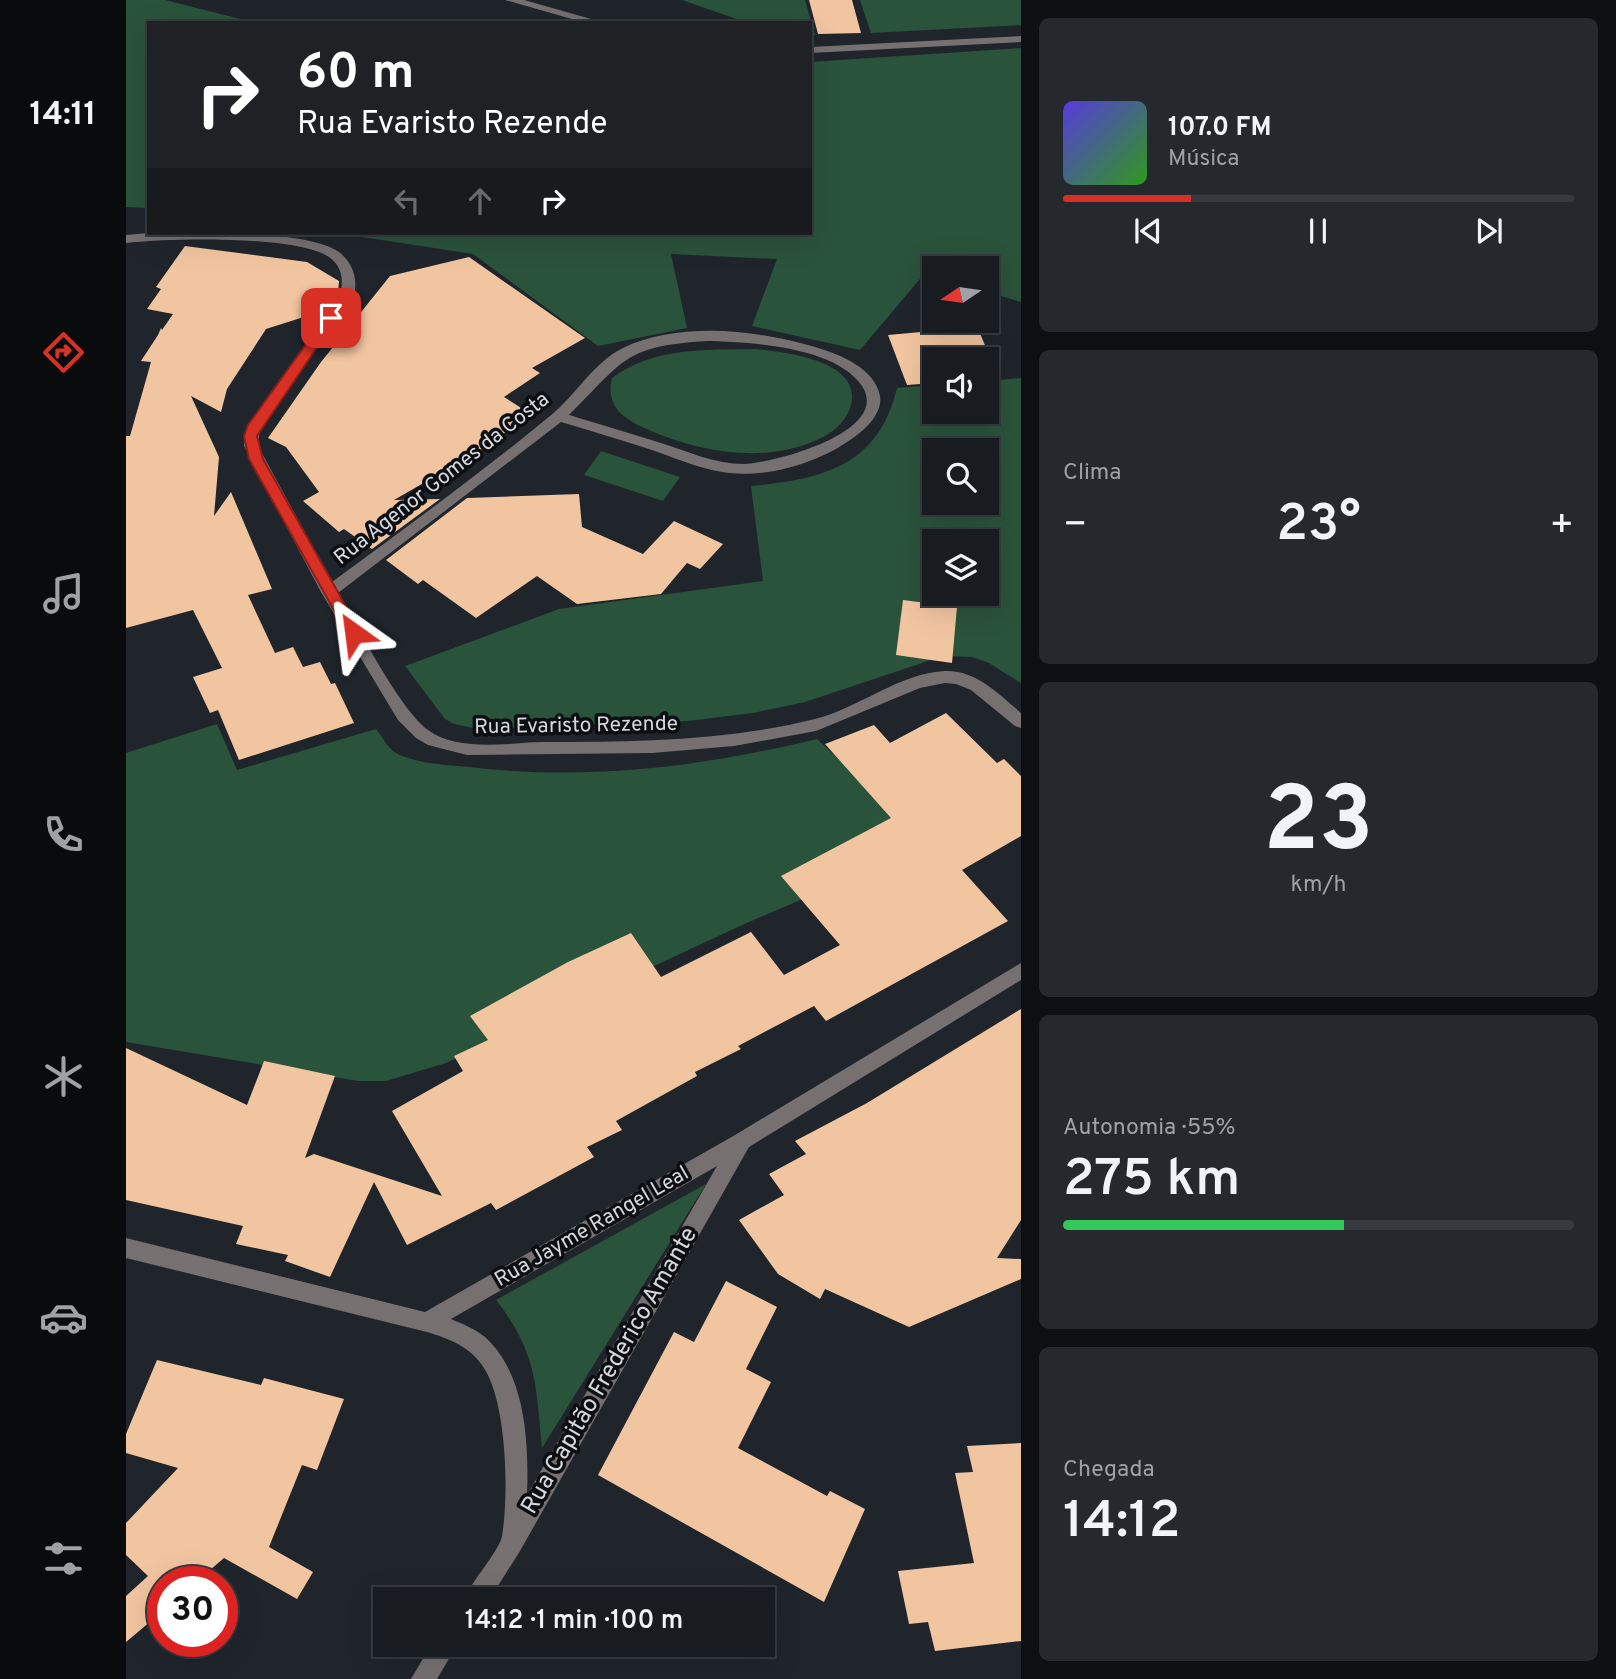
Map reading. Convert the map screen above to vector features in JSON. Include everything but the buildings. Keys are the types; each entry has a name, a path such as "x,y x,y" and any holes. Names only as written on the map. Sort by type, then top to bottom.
{"street":[{"path":"511,0 592,21"},
{"path":"812,50 1021,39"},
{"name":"Rua Evaristo Rezende","path":"126,239 167,235"},
{"name":"Rua Evaristo Rezende","path":"212,235 318,247 330,252 343,264 350,280 347,296 250,436 256,459 329,592 404,716 422,734 450,746 487,749 674,746 748,739 818,725 853,713 893,693 943,677 972,682 1021,722"},
{"name":"Rua Agenor Gomes da Costa","path":"329,592 559,417 602,371 627,352 656,343 717,337 779,341 821,352 852,368 863,377 873,398 872,407 864,419 839,441 803,457 746,468 729,468 697,460 559,417"},
{"name":"Rua Jayme Rangel Leal","path":"427,1322 741,1141 1021,971"},
{"name":"Rua Capitão Frederico Amante","path":"483,1587 512,1543 741,1141"},
{"path":"126,1248 427,1322 456,1331 477,1344 490,1357 499,1373 513,1431 517,1498 512,1543"},
{"path":"423,1679 437,1657"}],"green space":[{"path":"126,0 165,0 248,21 147,21 147,208 126,207"},
{"path":"682,0 805,0 811,21 742,21"},
{"path":"860,0 1021,0 1021,25 871,33"},
{"path":"1021,48 1021,302 999,296 999,256 922,256 922,277 860,350 752,326 777,259 671,254 687,328 598,346 473,254 349,235 812,235 812,62"},
{"path":"755,349 802,356 834,369 846,379 852,392 850,408 841,423 822,438 796,447 775,452 733,452 691,445 642,427 619,412 611,397 612,378 628,368 662,355"},
{"path":"1021,378 1021,683 989,663 972,657 943,656 805,702 753,713 688,721 478,729 454,724 445,719 405,666 559,609 763,581 751,486 801,479 844,464 861,452 876,436 888,415 897,388 922,386 922,424 999,424 999,380"},
{"path":"601,451 680,477 663,501 584,475"},
{"path":"217,724 237,770 376,729 393,751 413,760 451,766 557,772 601,772 687,764 817,739 930,844 742,925 446,1063 386,1081 358,1081 126,1042 126,753"},
{"path":"706,1184 542,1448 536,1387 527,1353 520,1336 496,1300"}],"route":[{"path":"331,318 250,436 256,459 354,633"}]}
